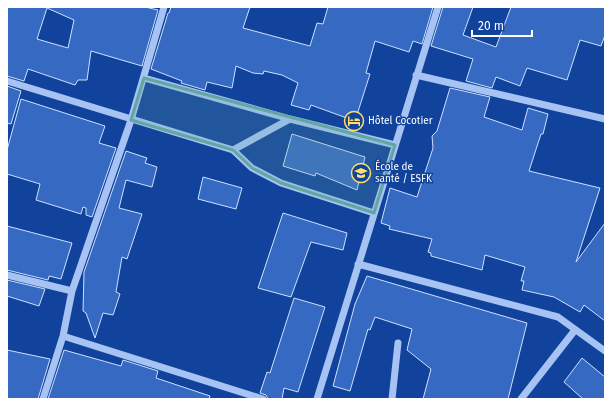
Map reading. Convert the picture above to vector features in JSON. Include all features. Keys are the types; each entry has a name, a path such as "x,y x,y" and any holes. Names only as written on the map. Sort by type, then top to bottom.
{"street":[{"path":"43,399 63,336 72,291 131,120 164,7"},
{"path":"317,399 438,7"},
{"path":"416,75 605,119"},
{"path":"144,78 290,119 395,145"},
{"path":"7,81 233,150 252,168 281,183 374,213"},
{"path":"233,150 290,119"},
{"path":"358,264 558,317 605,351"},
{"path":"7,275 72,291"},
{"path":"521,399 575,330"},
{"path":"63,336 263,399"},
{"path":"392,399 398,342"}],"highlighted area":[{"path":"144,78 395,145 374,213 281,183 252,168 233,150 131,120"}],"building":[{"path":"7,7 145,7 158,10 142,66 91,51 87,80 78,80 75,85 28,69 24,81 7,76","holes":["47,8 74,20 68,48 37,39"]},
{"path":"171,7 250,7 243,28 310,46 317,23 323,24 328,7 433,7 422,44 413,41 409,52 375,41 366,73 370,74 355,121 311,105 309,110 291,105 298,83 282,75 264,71 263,74 253,73 236,66 232,88 207,82 205,90 181,83 182,81 151,69"},
{"path":"443,7 473,7 463,35 496,47 511,7 605,7 605,35 601,46 580,40 567,80 527,68 520,86 496,77 492,88 466,81 473,59 431,46"},
{"path":"7,86 21,91 11,124 7,123"},
{"path":"450,88 490,97 484,117 522,130 528,108 548,114 543,134 541,134 529,171 600,188 576,262 605,223 605,321 584,305 580,312 554,297 522,290 524,281 521,281 525,267 485,255 482,270 431,256 431,253 428,252 432,239 389,229 390,226 381,223 390,188 417,197 433,148 432,136 437,131"},
{"path":"21,99 105,126 99,143 116,148 92,217 86,215 86,208 83,207 81,214 36,200 40,184 7,174 7,150"},
{"path":"292,134 365,157 357,190 316,173 315,176 283,166"},
{"path":"126,151 147,158 145,163 157,167 152,187 126,180 119,208 142,214 127,259 122,257 116,292 120,294 113,315 103,313 95,338 86,313 83,311 84,272"},
{"path":"203,177 242,188 236,209 198,199"},
{"path":"283,213 347,233 343,250 311,242 291,297 258,288"},
{"path":"7,226 72,243 61,279 49,276 48,280 7,270"},
{"path":"367,276 527,323 508,399 423,399 431,369 407,350 412,329 375,317 370,330 368,329 350,391 333,386 355,304"},
{"path":"7,280 45,289 39,306 7,296"},
{"path":"294,298 325,307 298,392 284,388 282,399 268,399 266,395 260,393 267,372 270,373"},
{"path":"7,350 50,359 38,399 7,399"},
{"path":"64,350 121,366 123,360 158,371 156,378 210,396 209,399 48,399"},
{"path":"582,358 605,377 605,399 583,399 564,382"}],"place":[{"name":"Hôtel Cocotier","path":"354,121"},
{"name":"École de santé / ESFK","path":"361,173"}]}
